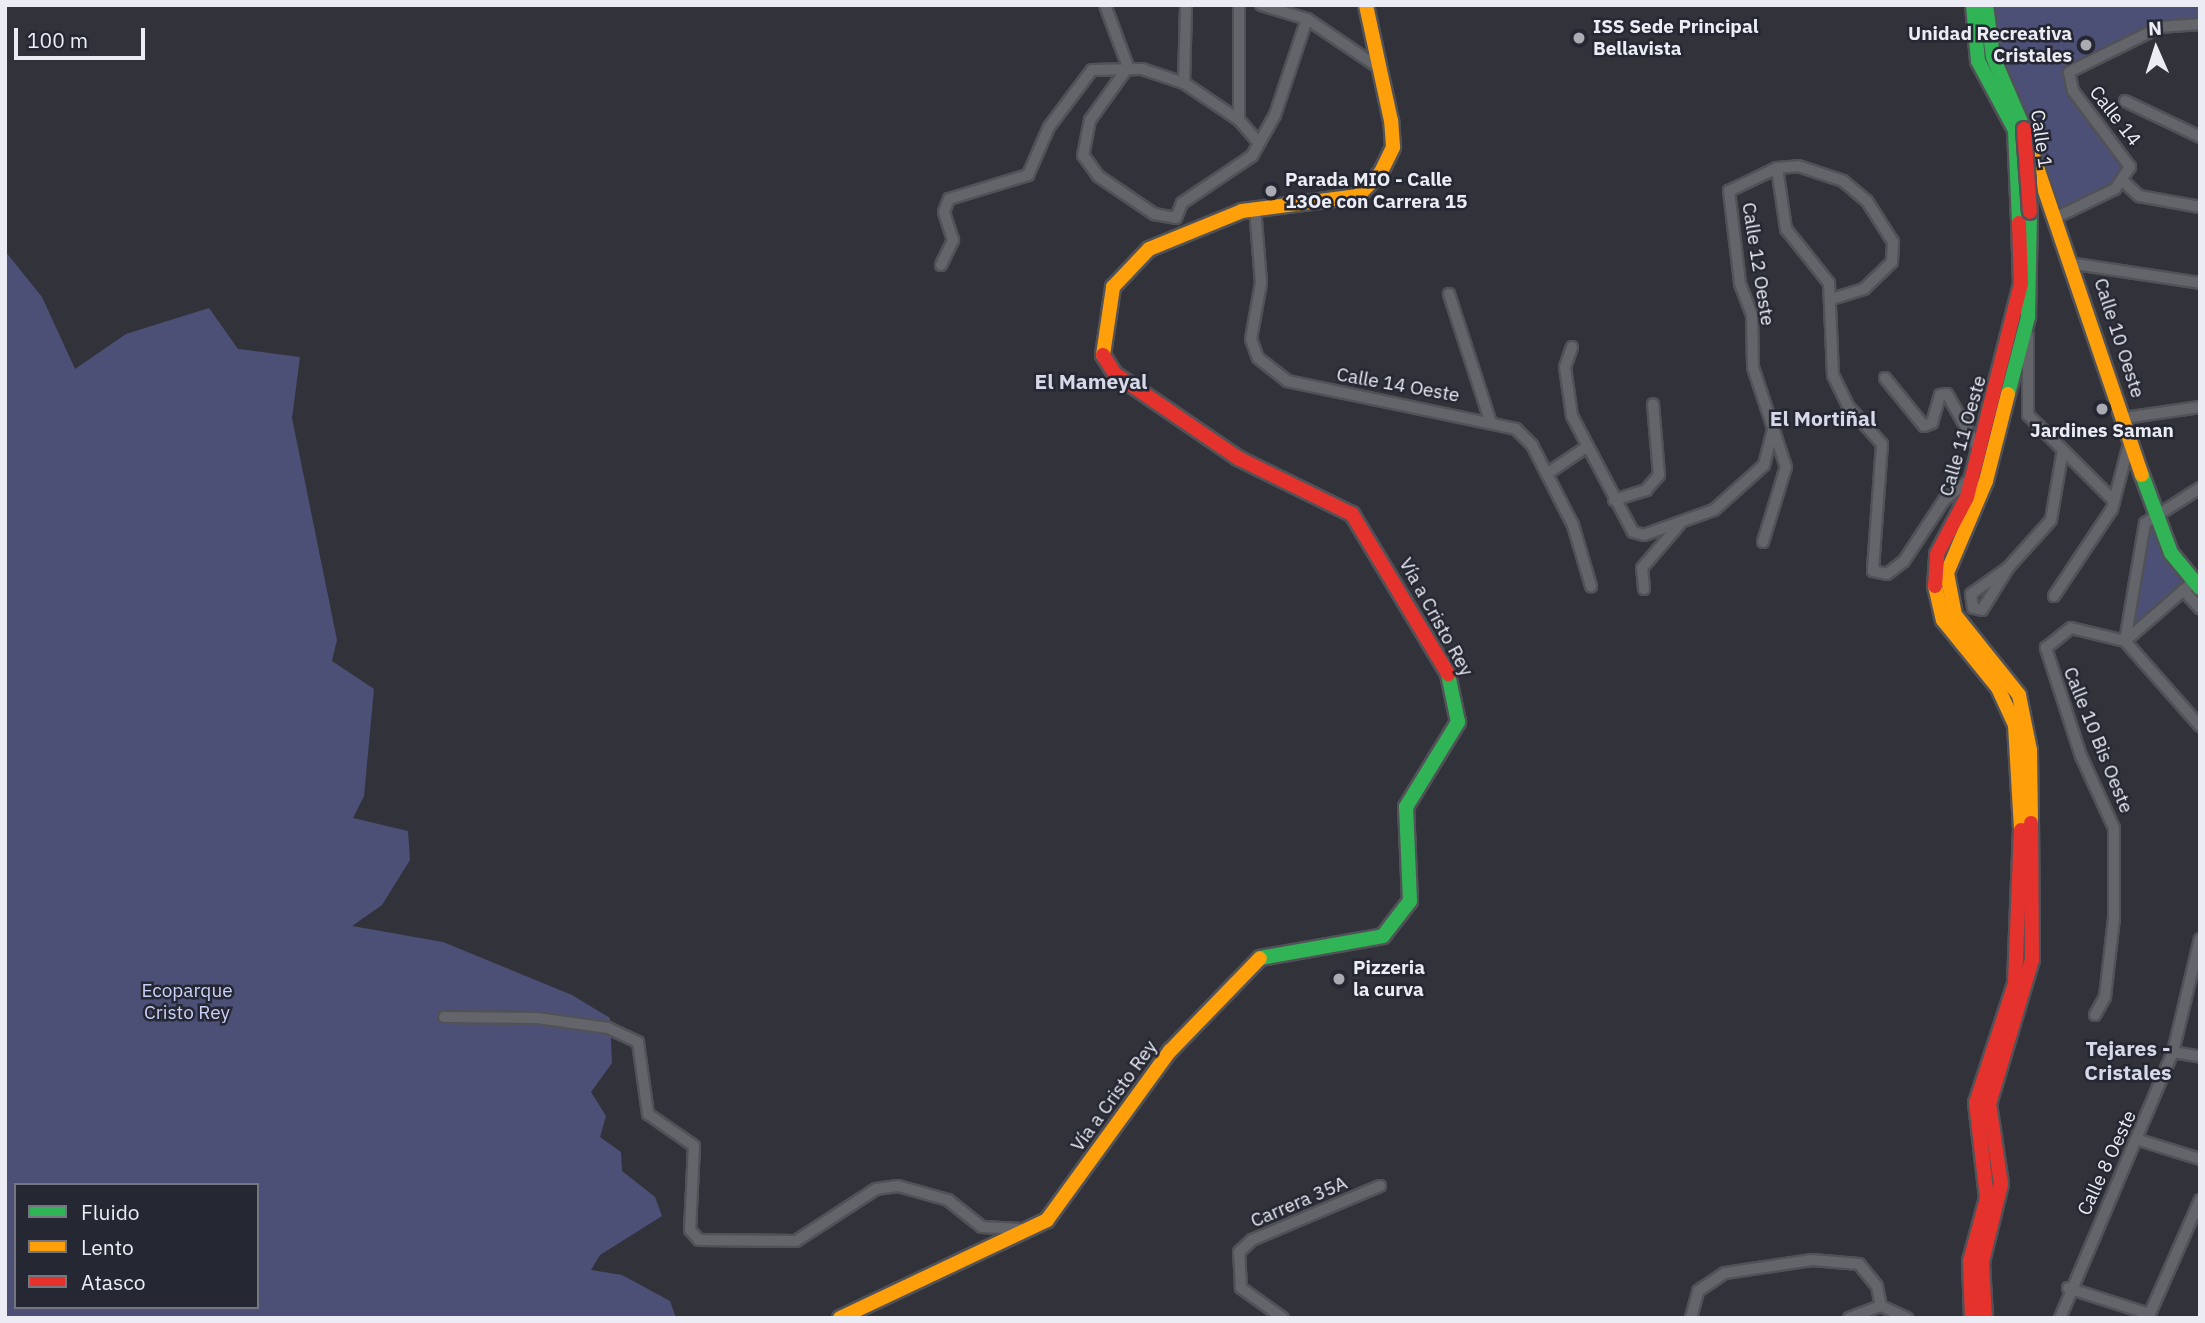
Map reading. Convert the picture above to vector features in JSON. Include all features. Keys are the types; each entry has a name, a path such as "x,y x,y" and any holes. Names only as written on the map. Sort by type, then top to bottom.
{"main road":[{"name":"Vía a Cristo Rey","path":"840,1318 1044,1222 1170,1051 1241,971 1267,954 1358,944 1397,924 1413,880 1405,807 1458,722 1450,677 1353,514 1314,489 1238,457 1107,366 1103,320 1119,276 1149,249 1185,231 1255,208 1342,199 1369,187 1392,147 1366,5"},
{"name":"Calle 11 Oeste","path":"1973,5 1978,61 2015,130 2021,284 1972,478 1959,514 1937,554 1935,592 1943,620 1998,688 2015,725 2023,856 2021,985"},
{"name":"Calle 10 Oeste","path":"1981,5 1984,59 2044,175 2154,514 2192,587"},
{"name":"Calle 1","path":"1986,5 1991,48 2022,119 2033,285"},
{"name":"Calle 10 Oeste","path":"2015,130 2044,175"},
{"name":"Calle 11 Oeste","path":"2021,985 2035,855 2028,722 2019,695 1955,615 1947,573 1986,481 2028,317 2033,285"},
{"path":"1972,1318 1970,1261 1987,1198 1976,1103 2021,985"},
{"path":"1985,1318 1982,1262 2001,1184 1989,1104 2021,985"}],"street":[{"path":"1105,5 1128,67"},
{"path":"1184,83 1186,5"},
{"path":"1239,5 1239,120"},
{"path":"1261,5 1286,8 1307,19 1378,67"},
{"path":"1175,218 1193,194 1237,172 1275,116 1307,19"},
{"name":"Calle 14","path":"2124,182 2128,159 2069,79 2083,60 2160,27 2200,24"},
{"path":"1128,67 1090,120 1083,155 1105,181 1154,214 1175,218 1185,231"},
{"path":"941,265 953,240 944,212 949,199 1028,175 1077,86 1092,70 1128,67 1184,83 1239,120 1257,141"},
{"path":"2125,101 2200,137"},
{"path":"1832,299 1875,282 1892,262 1893,242 1867,201 1843,181 1808,168 1777,168 1782,219 1829,283 1832,299 1833,375 1849,406 1882,444 1872,548 1873,571 1894,569 1920,545 1944,500 1972,478"},
{"name":"Calle 12 Oeste","path":"1763,542 1786,467 1753,367 1752,315 1740,283 1729,191 1777,168"},
{"path":"2059,216 2081,210 2124,182 2139,196 2200,207"},
{"name":"Calle 14 Oeste","path":"1255,208 1261,284 1251,339 1258,358 1287,381 1325,391 1490,420 1516,429 1548,473 1573,525 1591,586"},
{"path":"2075,264 2200,283"},
{"path":"1450,295 1490,420"},
{"path":"2028,317 2028,415 2062,455 2114,501"},
{"path":"1573,347 1567,384 1585,448 1633,532 1679,525 1714,510 1764,465 1774,425"},
{"path":"1885,378 1924,426 1932,423 1940,395 1947,394 1979,450"},
{"path":"1614,500 1646,490 1659,475 1653,404"},
{"path":"2124,418 2200,407"},
{"path":"1966,430 1980,430 1989,419"},
{"path":"2054,596 2114,501 2130,440"},
{"path":"1548,473 1585,448"},
{"path":"2008,568 2051,520 2062,455"},
{"path":"2200,488 2154,514 2139,539 2125,640 2200,726"},
{"path":"1944,500 1956,503 1959,514"},
{"path":"1644,589 1642,568 1679,525"},
{"path":"2125,640 2192,587 2200,607"},
{"name":"Calle 10 Bis Oeste","path":"2095,1015 2105,997 2114,918 2114,828 2081,756 2046,648 2071,628 2125,640"},
{"name":"Calle 8 Oeste","path":"2060,1318 2068,1288 2139,1140 2173,1052 2200,939"},
{"path":"444,1017 537,1018 608,1028 638,1042 648,1114 694,1146 690,1230 699,1240 796,1241 877,1189 898,1186 948,1200 991,1230 1044,1222"},
{"path":"2173,1052 2200,1058"},
{"path":"2139,1140 2200,1159"},
{"name":"Carrera 35A","path":"1283,1318 1241,1288 1239,1252 1252,1240 1380,1186"},
{"path":"2068,1288 2149,1316 2200,1200"},
{"path":"1690,1318 1698,1291 1725,1273 1812,1260 1859,1264 1877,1286 1881,1306"},
{"path":"1849,1318 1881,1306 1907,1318"}],"green space":[{"path":"1986,5 2200,5 2200,24 2177,22 2083,60 2069,79 2128,176 2059,216 1999,69"},
{"name":"Ecoparque Cristo Rey","path":"5,251 42,297 75,369 126,334 209,308 238,349 300,357 292,418 337,640 332,661 374,689 364,796 353,818 408,831 410,860 382,905 352,926 443,942 572,995 610,1018 612,1063 591,1092 606,1116 600,1137 621,1152 622,1171 655,1197 662,1216 600,1255 591,1270 622,1275 670,1301 676,1318 5,1318"},
{"path":"2152,526 2184,580 2134,625 2147,534"}],"traffic: fast":[{"path":"1973,5 1978,61 2015,130 2019,223"},
{"path":"1986,5 1993,57 2024,129"},
{"path":"2008,394 2028,317 2030,212"},
{"path":"2142,475 2171,553 2200,588"},
{"path":"1260,958 1383,936 1410,901 1406,807 1458,722 1448,674"}],"traffic: slow":[{"path":"1103,355 1113,287 1149,249 1242,211 1358,196 1381,172 1393,147 1391,121 1366,5"},
{"path":"2026,135 2142,475"},
{"path":"2008,394 1986,481 1947,573 1955,615 2019,695 2030,750 2031,823"},
{"path":"1935,586 1943,620 1998,688 2015,725 2021,830"},
{"path":"840,1318 1047,1220 1170,1051 1260,958"}],"traffic: jam":[{"path":"2024,129 2030,212"},
{"path":"1935,586 1937,554 1967,497 2021,284 2019,223"},
{"path":"1103,355 1115,374 1238,458 1352,514 1448,674"},
{"path":"1985,1318 1982,1262 2001,1184 1989,1104 2032,960 2031,823"},
{"path":"1972,1318 1970,1261 1987,1198 1976,1103 2015,984 2021,830"}],"place":[{"name":"ISS Sede Principal Bellavista","path":"1579,38"},
{"name":"Unidad Recreativa Cristales","path":"2086,45"},
{"name":"Parada MIO - Calle 13Oe con Carrera 15","path":"1271,191"},
{"name":"Jardines Saman","path":"2102,409"},
{"name":"Pizzeria la curva","path":"1339,979"}],"district":[{"name":"El Mameyal","path":"1091,381"},
{"name":"El Mortiñal","path":"1823,418"},
{"name":"Tejares - Cristales","path":"2128,1060"}]}
